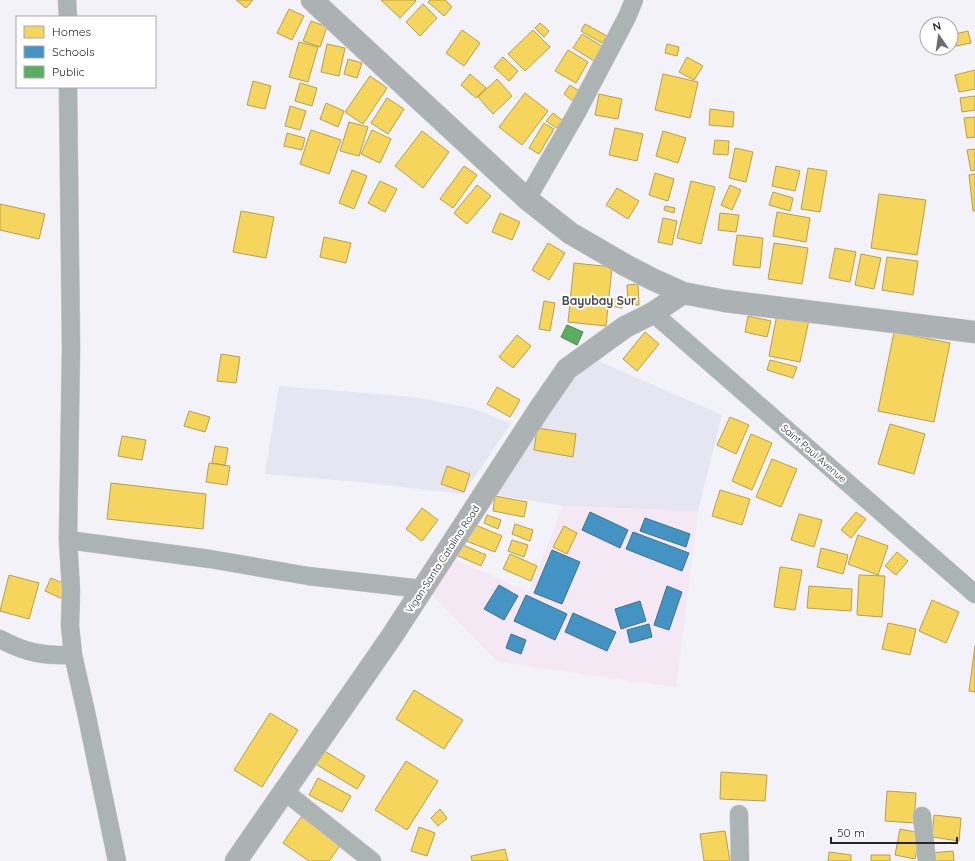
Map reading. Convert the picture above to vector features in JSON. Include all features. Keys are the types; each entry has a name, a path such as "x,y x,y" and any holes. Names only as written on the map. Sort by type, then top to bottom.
{"main road":[{"path":"312,0 527,199 570,233 625,265 683,293 733,302 975,332"},
{"name":"Vigan-Santa Catalina Road","path":"236,861 392,636 540,408 567,369 625,327 653,313 683,293"}],"street":[{"path":"67,0 68,16"},
{"path":"527,199 576,114 628,17 634,0"},
{"path":"68,88 71,348 68,540 71,590 70,626 73,655 117,861"},
{"name":"Saint Paul Avenue","path":"653,313 975,594"},
{"path":"68,540 210,559 308,576 422,589"},
{"path":"0,638 14,646 32,652 50,656 73,655"},
{"path":"284,791 372,861"},
{"path":"739,814 740,861"},
{"path":"922,816 927,861"}],"shaded area":[{"path":"594,359 722,415 698,511 563,506 491,494 551,403"},
{"path":"279,386 413,397 471,408 511,423 463,494 360,482 265,474"},
{"path":"563,506 698,511 676,687 498,662 429,592 449,557 529,592"}],"building: Homes":[{"path":"236,0 253,0 246,8"},
{"path":"381,0 415,0 416,1 400,18"},
{"path":"430,0 445,0 452,7 444,16 428,2"},
{"path":"423,4 437,18 420,36 406,22"},
{"path":"289,9 304,16 292,40 277,33"},
{"path":"311,21 327,27 320,47 303,41"},
{"path":"540,23 549,31 544,37 535,28"},
{"path":"585,24 607,36 602,43 581,31"},
{"path":"462,30 480,43 464,66 446,53"},
{"path":"533,30 550,47 525,71 508,54"},
{"path":"968,31 971,43 959,45 959,33"},
{"path":"582,34 605,48 596,62 573,48"},
{"path":"299,42 318,47 308,82 289,77"},
{"path":"327,44 345,48 339,76 321,72"},
{"path":"667,44 679,47 677,56 665,53"},
{"path":"568,50 588,62 576,83 555,71"},
{"path":"503,57 518,71 509,81 494,67"},
{"path":"687,57 703,66 694,80 679,72"},
{"path":"348,59 362,63 357,78 344,74"},
{"path":"975,70 975,89 959,92 955,75"},
{"path":"470,74 486,88 476,98 461,85"},
{"path":"663,74 698,82 690,118 655,110"},
{"path":"370,76 387,88 363,124 345,112"},
{"path":"497,79 512,96 493,114 478,97"},
{"path":"253,81 271,86 265,109 247,105"},
{"path":"300,83 317,88 312,106 295,101"},
{"path":"570,85 583,94 576,103 564,94"},
{"path":"525,93 548,111 522,145 499,127"},
{"path":"599,94 622,99 618,119 595,115"},
{"path":"975,96 975,110 962,112 960,98"},
{"path":"387,98 404,109 388,134 371,123"},
{"path":"326,103 344,111 338,127 320,119"},
{"path":"290,106 306,111 300,130 285,126"},
{"path":"710,109 734,112 733,127 709,125"},
{"path":"553,113 562,120 557,128 546,121"},
{"path":"975,117 975,137 967,138 964,118"},
{"path":"349,122 368,127 359,156 340,151"},
{"path":"544,123 554,129 539,154 529,148"},
{"path":"615,128 643,134 637,161 609,155"},
{"path":"311,130 341,140 329,174 300,164"},
{"path":"372,130 391,139 380,163 361,154"},
{"path":"422,131 449,152 423,188 395,166"},
{"path":"663,131 686,138 678,163 656,156"},
{"path":"287,133 305,138 302,150 284,146"},
{"path":"715,140 729,141 728,155 713,154"},
{"path":"735,148 753,152 746,182 729,178"},
{"path":"975,149 975,170 971,171 967,150"},
{"path":"464,166 477,175 453,208 440,199"},
{"path":"776,166 800,171 795,191 772,186"},
{"path":"808,168 827,171 820,212 801,209"},
{"path":"352,170 367,176 354,209 339,203"},
{"path":"655,173 674,179 668,201 649,195"},
{"path":"975,174 975,211 973,211 969,175"},
{"path":"380,181 397,189 385,212 368,203"},
{"path":"691,181 715,187 701,244 677,238"},
{"path":"477,185 491,196 467,224 454,213"},
{"path":"730,185 741,190 732,210 721,205"},
{"path":"617,188 639,201 628,219 606,205"},
{"path":"773,192 793,198 790,211 769,205"},
{"path":"879,194 926,200 917,255 871,248"},
{"path":"0,204 45,214 39,239 0,230"},
{"path":"665,206 675,208 674,213 664,210"},
{"path":"241,211 274,217 266,258 233,252"},
{"path":"777,212 810,218 806,242 773,236"},
{"path":"500,213 520,222 512,240 492,232"},
{"path":"720,213 739,215 736,232 718,230"},
{"path":"663,218 677,221 672,245 658,242"},
{"path":"737,235 763,238 760,268 733,265"},
{"path":"324,237 351,243 346,263 320,257"},
{"path":"548,243 565,253 549,280 532,270"},
{"path":"774,243 808,248 802,284 768,279"},
{"path":"835,248 856,252 850,282 829,278"},
{"path":"861,254 881,258 874,289 855,285"},
{"path":"887,257 918,261 913,295 882,290"},
{"path":"574,263 612,267 606,326 568,322"},
{"path":"638,284 639,305 628,305 627,285"},
{"path":"612,298 623,300 622,308 611,306"},
{"path":"544,301 555,303 550,331 539,329"},
{"path":"777,314 809,320 800,362 769,356"},
{"path":"748,316 771,321 767,337 745,332"},
{"path":"645,332 659,344 637,371 623,359"},
{"path":"894,332 950,343 934,422 878,411"},
{"path":"517,335 531,346 513,368 499,357"},
{"path":"221,354 240,357 236,383 217,381"},
{"path":"770,360 797,367 793,378 767,370"},
{"path":"497,387 520,400 510,417 487,404"},
{"path":"189,411 210,417 205,432 184,426"},
{"path":"730,417 749,425 736,454 717,445"},
{"path":"890,424 925,434 914,474 878,464"},
{"path":"537,428 576,434 573,457 534,450"},
{"path":"751,434 772,443 752,490 732,481"},
{"path":"122,436 146,440 142,460 118,456"},
{"path":"215,446 228,448 225,465 212,463"},
{"path":"772,459 797,469 781,507 756,497"},
{"path":"209,463 230,466 227,485 206,482"},
{"path":"447,466 470,474 464,492 441,484"},
{"path":"111,483 206,494 203,529 107,519"},
{"path":"720,490 750,499 742,525 712,516"},
{"path":"495,496 527,502 524,517 493,511"},
{"path":"422,508 438,520 422,541 406,529"},
{"path":"856,512 866,519 851,538 841,530"},
{"path":"799,514 822,520 814,547 791,540"},
{"path":"487,515 501,520 498,529 484,523"},
{"path":"473,524 502,536 495,552 466,541"},
{"path":"515,524 533,530 530,541 512,534"},
{"path":"564,526 577,533 567,554 553,547"},
{"path":"858,535 888,546 878,575 848,564"},
{"path":"512,540 528,545 524,557 508,551"},
{"path":"461,544 486,555 481,566 456,555"},
{"path":"821,548 848,555 843,574 817,567"},
{"path":"897,552 908,561 896,575 885,566"},
{"path":"510,554 537,566 531,581 503,569"},
{"path":"780,567 802,570 795,610 774,607"},
{"path":"9,575 39,583 29,619 0,611"},
{"path":"859,575 885,576 882,617 857,615"},
{"path":"51,578 69,586 63,599 45,591"},
{"path":"809,586 852,589 851,611 807,608"},
{"path":"932,600 959,612 946,643 919,631"},
{"path":"888,623 916,629 910,655 882,649"},
{"path":"975,646 975,692 969,691"},
{"path":"414,690 463,720 444,749 396,719"},
{"path":"270,713 298,730 262,787 234,770"},
{"path":"323,750 365,776 357,789 314,763"},
{"path":"406,761 438,781 407,830 375,810"},
{"path":"721,772 767,775 765,801 720,799"},
{"path":"318,778 351,796 342,812 309,795"},
{"path":"887,791 916,793 914,823 885,821"},
{"path":"440,809 447,818 438,826 431,818"},
{"path":"934,815 961,818 959,841 932,837"},
{"path":"301,817 341,844 329,861 309,861 283,843"},
{"path":"419,827 435,833 427,856 411,851"},
{"path":"900,829 921,833 915,859 895,855"},
{"path":"725,831 730,861 704,861 700,834"},
{"path":"505,849 508,861 472,861 471,856"},
{"path":"953,851 954,861 932,861 931,853"},
{"path":"829,852 851,855 851,861 828,861"},
{"path":"871,855 890,855 890,861 871,861"}],"building: Schools":[{"path":"590,512 628,530 620,548 582,530"},
{"path":"645,518 690,534 686,547 640,531"},
{"path":"633,532 689,553 682,571 626,549"},
{"path":"552,550 580,562 562,604 534,593"},
{"path":"499,585 518,596 504,620 484,609"},
{"path":"667,586 682,592 669,630 654,625"},
{"path":"526,595 567,614 555,640 514,621"},
{"path":"640,601 646,621 621,629 615,609"},
{"path":"573,613 616,632 607,651 565,632"},
{"path":"649,624 652,637 630,643 627,630"},
{"path":"511,634 526,640 521,654 506,648"}],"building: Public":[{"path":"567,325 583,332 577,345 561,337"}],"district":[{"name":"Bayubay Sur","path":"599,301"}]}
